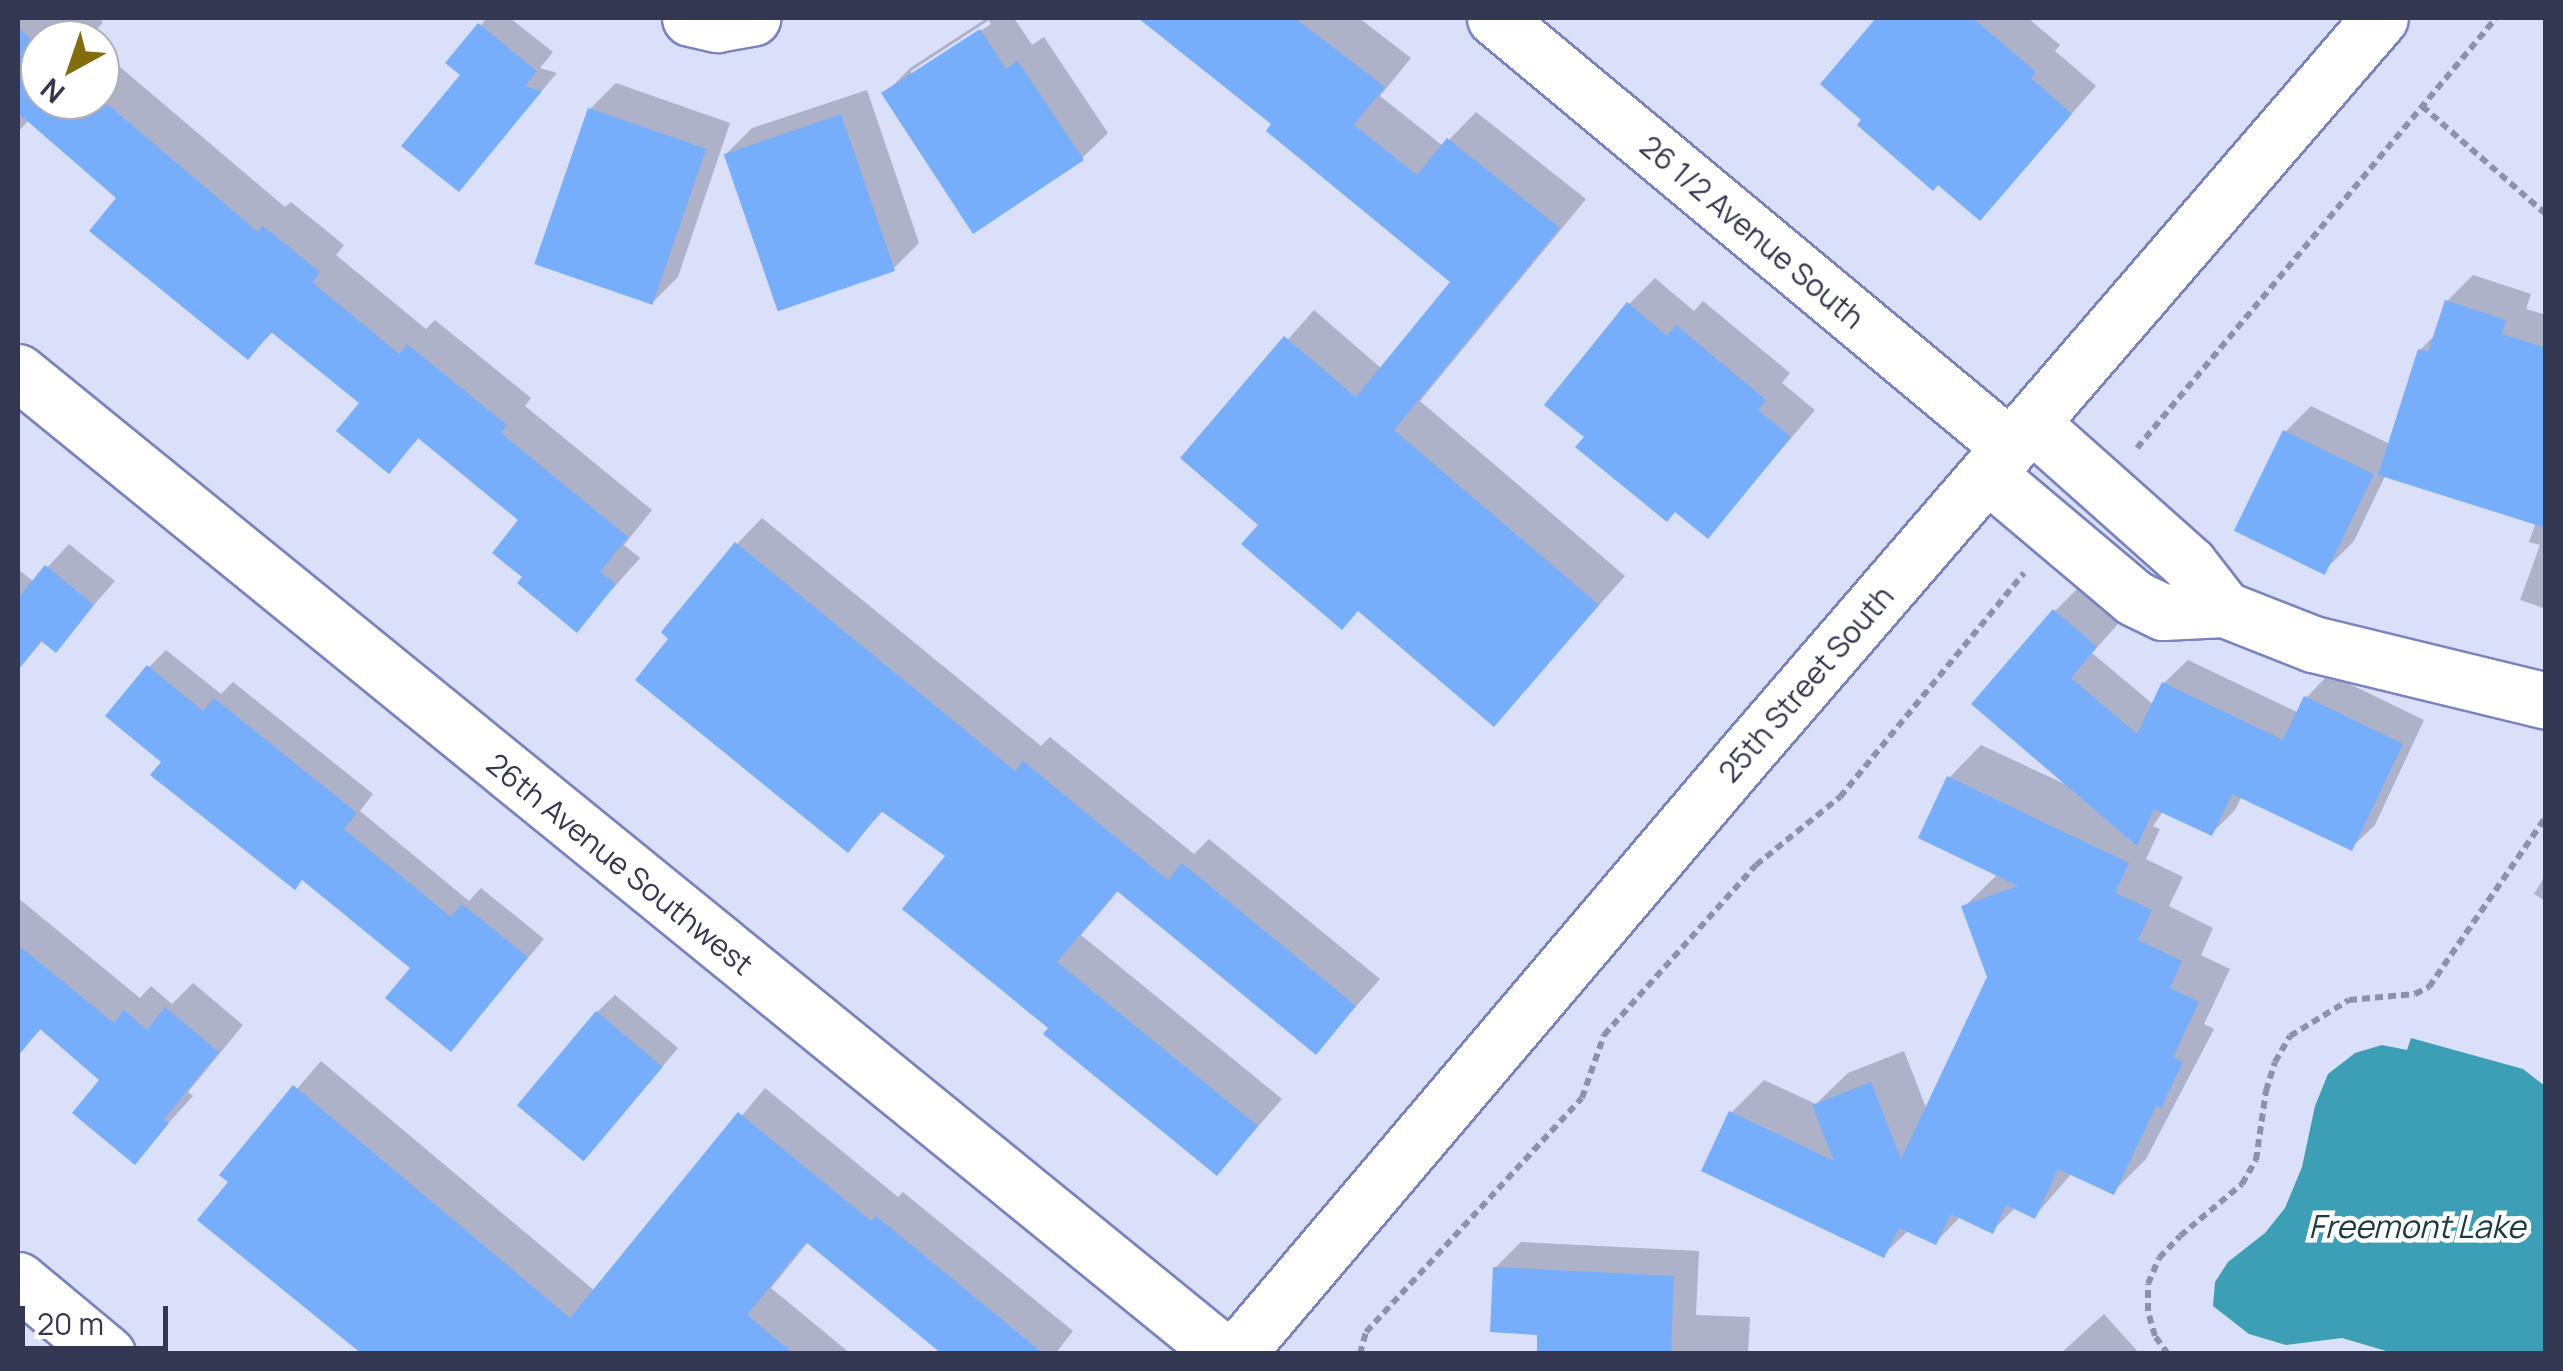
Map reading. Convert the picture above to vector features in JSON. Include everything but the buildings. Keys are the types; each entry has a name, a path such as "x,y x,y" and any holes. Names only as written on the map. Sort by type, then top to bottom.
{"street":[{"path":"690,18 718,24 752,18"},
{"name":"26 1/2 Avenue South","path":"1495,18 2009,448"},
{"name":"25th Street South","path":"1236,1354 2380,18"},
{"name":"26th Avenue Southwest","path":"18,372 1224,1354"},
{"path":"2009,448 2103,489 2189,564 2224,609"},
{"path":"2009,448 2057,536 2134,598 2163,612 2224,609 2312,644 2546,701"},
{"path":"18,1280 107,1354"}],"path":[{"path":"2103,489 2496,18"},
{"path":"2422,106 2546,214"},
{"path":"1360,1354 1366,1332 1582,1098 1604,1035 1756,865 1840,797 2057,536"},
{"path":"2168,1354 2155,1336 2148,1312 2148,1284 2170,1246 2242,1184 2256,1160 2270,1076 2290,1036 2316,1016 2349,1000 2415,994 2429,987 2546,817"}],"water":[{"name":"Freemont Lake","path":"2411,1038 2523,1069 2545,1086 2545,1353 2393,1353 2342,1338 2286,1345 2249,1334 2213,1306 2215,1282 2228,1262 2265,1233 2285,1208 2302,1167 2315,1106 2328,1074 2355,1053 2382,1045 2407,1050"}]}
